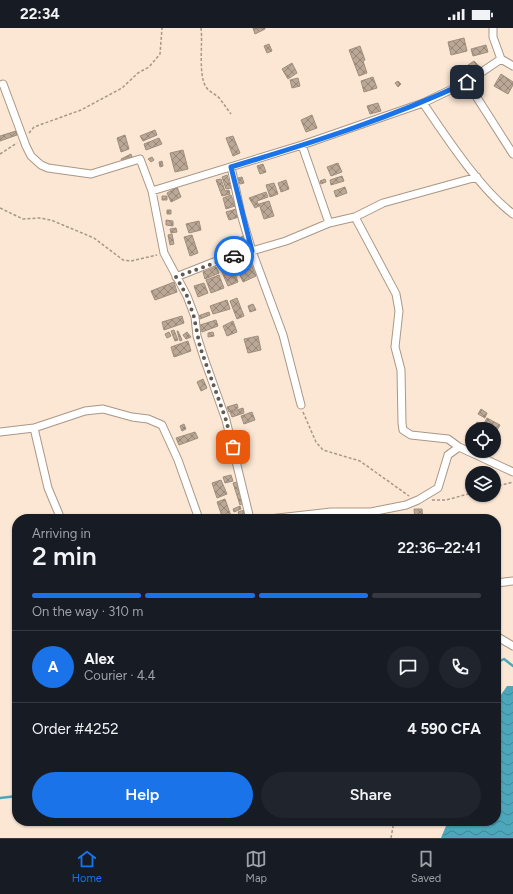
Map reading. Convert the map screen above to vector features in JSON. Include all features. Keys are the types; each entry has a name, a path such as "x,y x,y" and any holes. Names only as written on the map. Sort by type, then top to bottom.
{"street":[{"path":"493,28 493,38 501,59 513,66"},
{"path":"152,191 302,145 423,103 467,82 501,59"},
{"path":"467,82 513,154"},
{"path":"2,84 31,156 41,165 55,169 91,174 140,159 152,191 164,253 187,296 194,317 197,336 226,420 249,514"},
{"path":"423,103 444,135 478,177 500,204 513,214"},
{"path":"302,145 329,223"},
{"path":"231,167 252,251 283,335 301,405"},
{"path":"176,277 286,241 329,223 355,217 383,203 478,177"},
{"path":"355,217 396,294 399,311 395,347 401,370 403,430 411,435 448,440 459,447 513,472"},
{"path":"0,432 34,428 85,411 103,409 132,417 148,419 162,425 178,460 197,514"},
{"path":"34,428 48,488 59,514"},
{"path":"360,514 418,500 438,488 448,455 459,447"},
{"path":"313,514 331,512 340,514"},
{"path":"501,582 513,581"},
{"path":"501,639 513,646"}],"path":[{"path":"0,154 24,138 34,127 81,110 122,88 138,73 149,67 160,54 162,28"},
{"path":"200,28 202,42 200,51 203,79 206,87 219,98 231,114"},
{"path":"0,208 23,219 39,218 51,220 94,238 123,260 131,261 164,253"},
{"path":"301,405 306,422 316,442 323,450 360,462 404,494 418,500 446,500 465,495"},
{"path":"501,485 513,482"},
{"path":"391,838 393,826"}],"water":[{"path":"507,686 513,686 513,838 441,838 446,826 501,826 501,695"}],"building":[{"path":"253,28 265,28 265,29 255,34"},
{"path":"464,38 467,51 451,55 448,42"},
{"path":"269,44 272,51 267,53 264,46"},
{"path":"486,45 488,52 473,56 471,49"},
{"path":"360,46 365,60 363,61 367,73 359,76 349,50"},
{"path":"474,61 479,66 473,71 468,65"},
{"path":"292,63 297,73 288,79 282,69"},
{"path":"501,74 513,82 508,94 494,86"},
{"path":"373,77 377,88 364,92 361,81"},
{"path":"298,78 300,86 292,88 290,80"},
{"path":"398,81 401,84 398,87 395,83"},
{"path":"378,103 381,111 370,114 367,106"},
{"path":"312,115 317,128 306,132 301,120"},
{"path":"155,130 157,135 143,141 140,136"},
{"path":"16,131 17,135 0,141 0,136"},
{"path":"125,135 129,149 121,152 117,138"},
{"path":"233,136 240,153 233,156 226,138"},
{"path":"159,138 162,144 146,150 144,144"},
{"path":"183,150 188,169 175,172 170,153"},
{"path":"131,154 132,157 122,162 121,159"},
{"path":"152,157 154,160 151,162 148,159"},
{"path":"162,161 163,166 160,167 159,162"},
{"path":"338,163 342,172 331,176 327,167"},
{"path":"263,164 266,172 260,174 257,166"},
{"path":"227,175 231,188 226,189 222,177"},
{"path":"342,176 344,181 331,185 330,180"},
{"path":"242,177 244,183 240,184 238,178"},
{"path":"221,179 225,191 229,190 230,194 222,196 216,180"},
{"path":"325,179 326,182 321,184 320,181"},
{"path":"286,180 289,189 281,192 278,183"},
{"path":"274,183 278,194 270,197 266,185"},
{"path":"177,187 181,197 171,202 167,193"},
{"path":"345,187 347,193 336,197 334,191"},
{"path":"266,192 268,197 257,201 259,206 255,208 249,198"},
{"path":"231,195 235,206 226,209 223,198"},
{"path":"162,196 167,196 167,200 162,200"},
{"path":"269,201 274,216 264,219 259,204"},
{"path":"236,209 239,217 229,220 226,212"},
{"path":"167,210 171,210 171,214 167,214"},
{"path":"166,220 173,221 173,226 166,225"},
{"path":"199,221 201,230 189,233 186,224"},
{"path":"176,228 177,232 171,233 170,229"},
{"path":"172,234 174,244 170,245 168,235"},
{"path":"192,235 198,253 190,256 184,237"},
{"path":"244,236 248,243 245,245 241,237"},
{"path":"249,259 256,276 243,282 235,264"},
{"path":"230,261 238,282 228,286 219,265"},
{"path":"216,267 219,273 205,279 203,272"},
{"path":"219,275 224,288 211,293 206,280"},
{"path":"174,282 177,292 155,300 151,291"},
{"path":"204,283 208,293 198,297 194,286"},
{"path":"237,298 244,316 237,319 230,301"},
{"path":"227,300 230,309 213,314 210,306"},
{"path":"253,304 256,310 250,312 248,306"},
{"path":"209,312 210,315 200,319 198,316"},
{"path":"182,316 184,323 164,330 162,322"},
{"path":"216,320 218,326 202,332 200,325"},
{"path":"233,321 237,332 227,336 223,326"},
{"path":"174,330 178,340 175,341 171,331"},
{"path":"177,331 182,340 180,341"},
{"path":"169,332 171,336 167,338 165,334"},
{"path":"187,332 191,337 186,339 183,335"},
{"path":"213,332 214,336 208,337 208,333"},
{"path":"258,336 261,350 248,353 244,339"},
{"path":"188,341 191,351 174,357 171,347"},
{"path":"203,379 207,388 201,391 197,382"},
{"path":"237,404 238,408 229,412 227,407"},
{"path":"243,408 244,413 232,417 230,412"},
{"path":"481,409 487,413 485,418 478,414"},
{"path":"252,412 255,420 244,424 241,416"},
{"path":"487,418 494,422 485,422"},
{"path":"184,424 186,429 182,431 180,426"},
{"path":"195,432 198,438 179,445 176,438"},
{"path":"231,475 233,481 225,483 223,477"},
{"path":"221,480 227,494 217,498 212,483"},
{"path":"237,482 244,503 240,505 233,483"},
{"path":"225,499 230,514 221,514 217,502"},
{"path":"240,506 241,509 234,512 233,509"},
{"path":"414,509 422,509 422,514 414,514"},
{"path":"244,510 246,514 239,514 238,512"}],"waterway":[{"path":"501,660 504,659 513,666"},
{"path":"0,798 12,797"}],"way so far":[{"path":"233,447 226,420 200,347 194,317 187,296 176,277 234,256"}],"route":[{"path":"234,256 252,251 241,214 231,167 302,145 423,103 467,82"}]}
